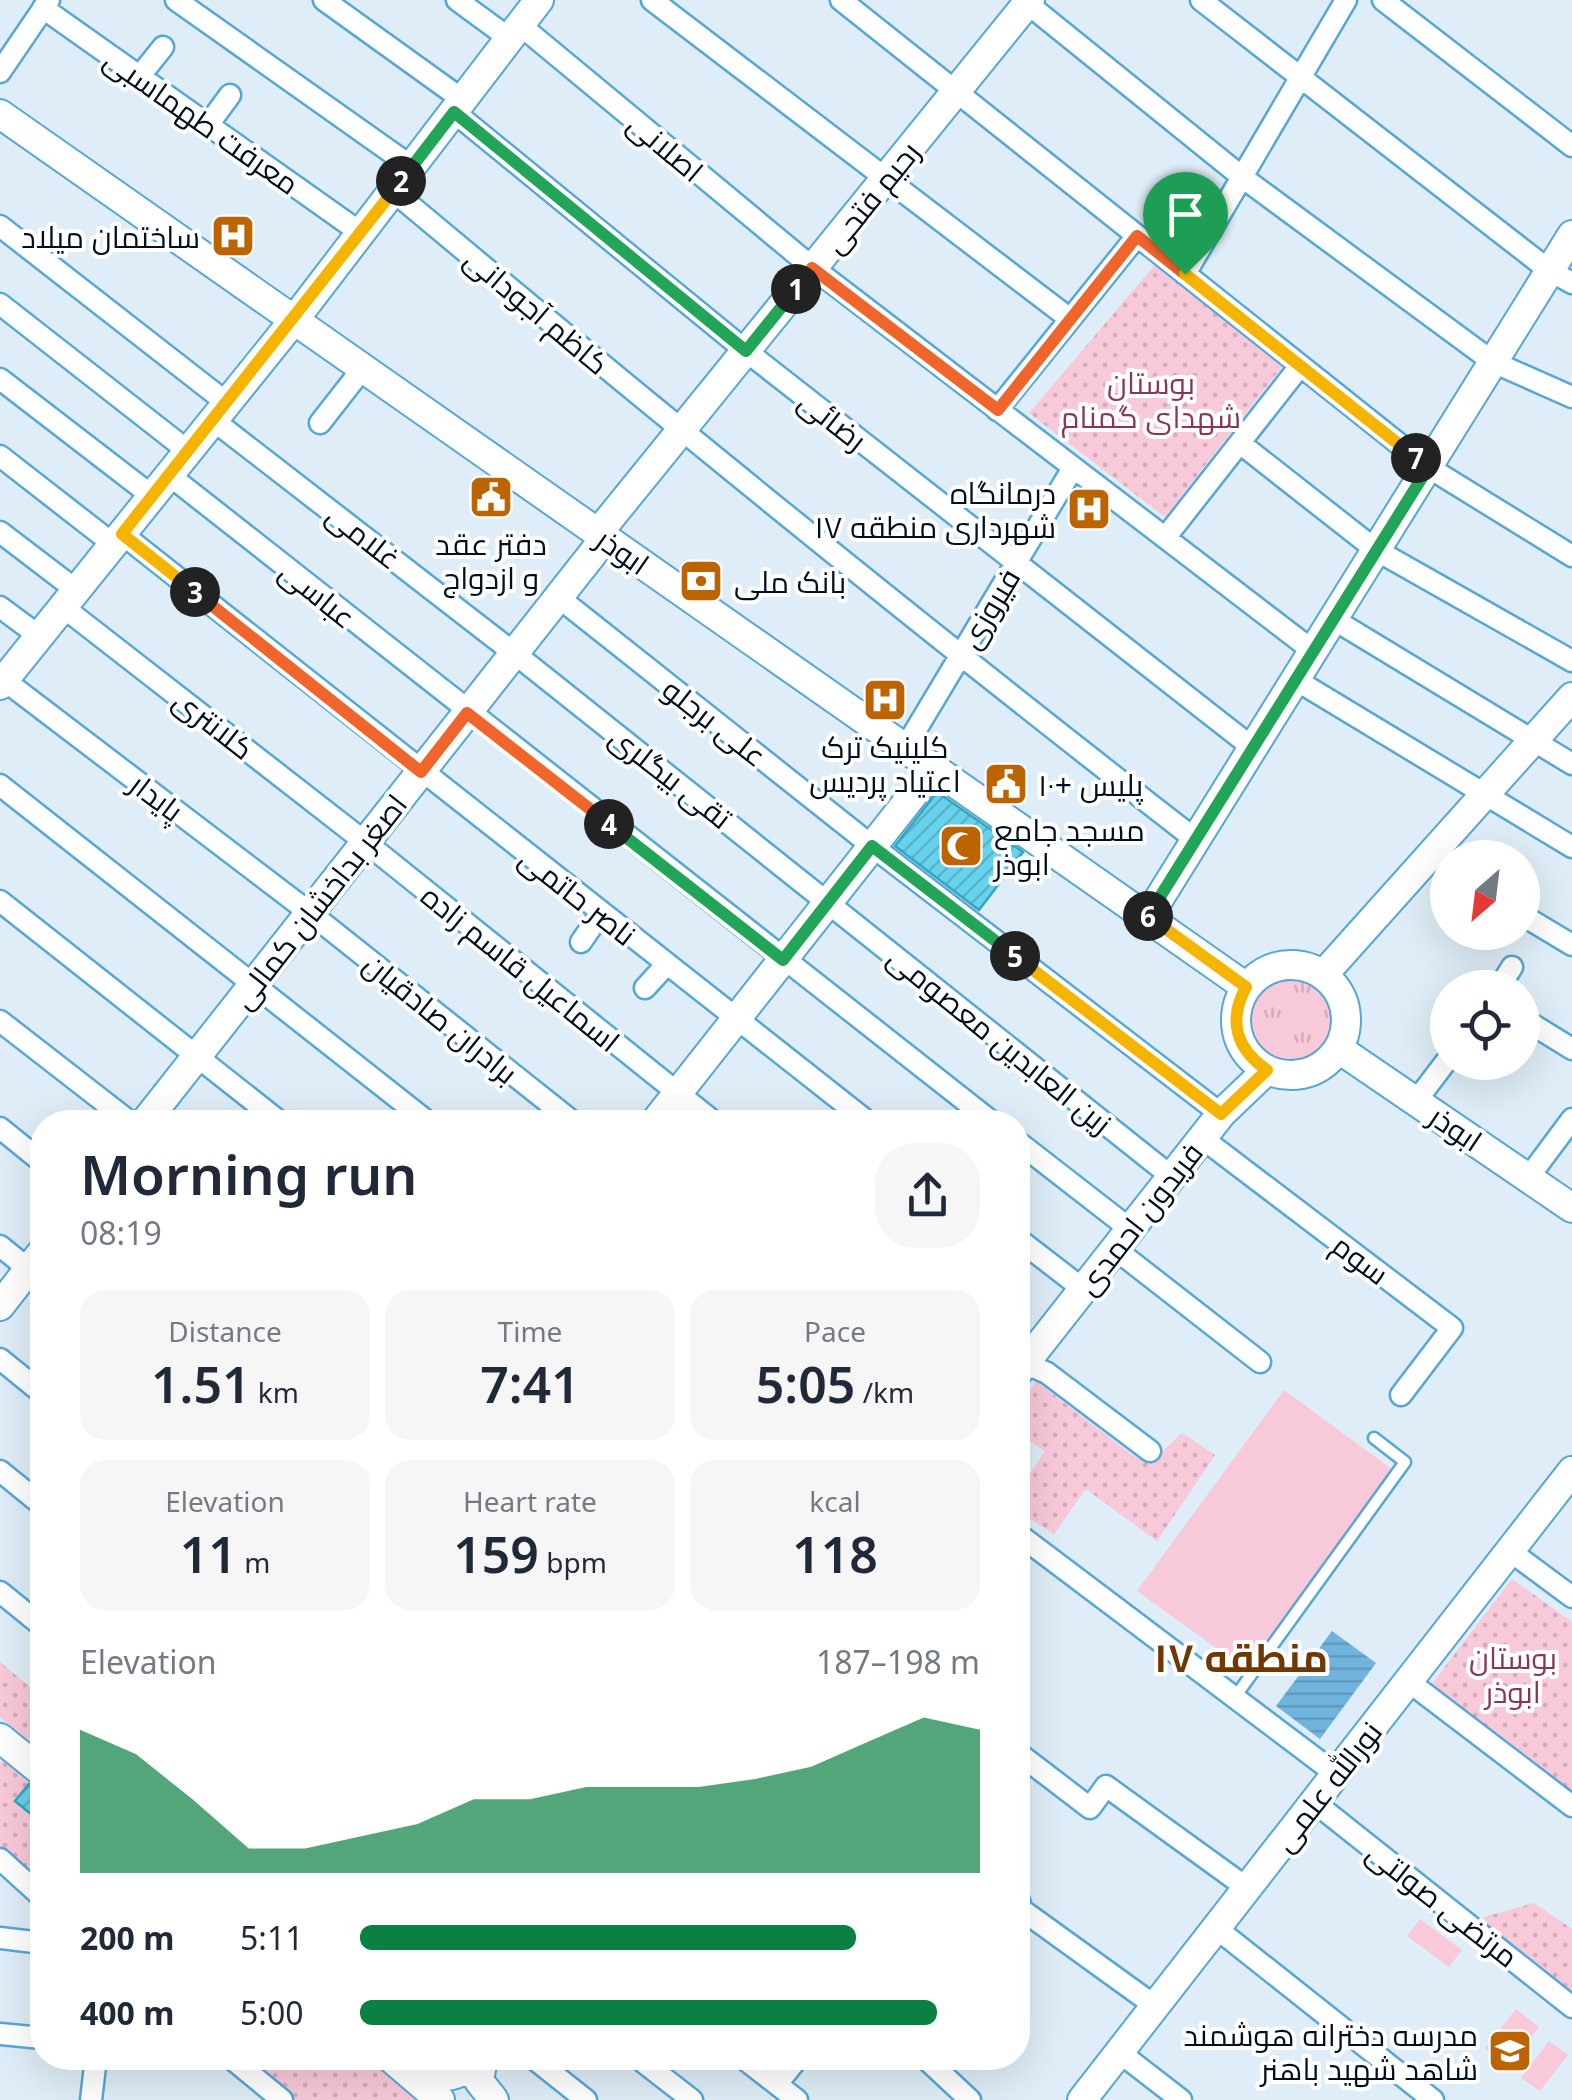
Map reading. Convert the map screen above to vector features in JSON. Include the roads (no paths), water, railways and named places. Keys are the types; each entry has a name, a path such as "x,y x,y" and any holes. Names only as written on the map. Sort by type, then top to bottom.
{"street":[{"path":"176,0 412,167"},
{"name":"رضائی","path":"324,0 458,106 746,351 1253,748"},
{"name":"اصلانی","path":"457,0 515,32 812,268 1313,651"},
{"path":"2,682 294,320 539,0"},
{"path":"652,0 1070,319"},
{"path":"841,0 1428,468 1572,556"},
{"path":"1201,0 1561,277"},
{"path":"1185,274 1346,0"},
{"path":"1383,0 1572,146"},
{"path":"1027,1 1242,177 1493,362 1572,396"},
{"name":"رحیم فتحی","path":"602,536 681,431 1027,1"},
{"path":"0,72 46,4"},
{"name":"معرفت طهماسبی","path":"46,4 139,77 361,233"},
{"path":"139,77 163,47"},
{"path":"208,125 230,95"},
{"name":"ابوذر","path":"0,114 1246,987"},
{"name":"کاظم آجودانی","path":"393,191 681,431 1196,840"},
{"name":"غلامی","path":"0,226 514,652"},
{"path":"998,410 1137,236"},
{"path":"1147,918 1493,362 1561,277 1572,236"},
{"path":"0,304 188,451"},
{"path":"1165,538 1300,366"},
{"path":"320,423 363,368"},
{"name":"عباسی","path":"0,379 160,486 467,713 977,1110"},
{"path":"1241,444 1376,550 1572,661"},
{"name":"ناصر حاتمی","path":"0,456 117,539 421,772 852,1110"},
{"name":"فیروزی","path":"904,748 1074,468"},
{"name":"کلانتری","path":"0,532 70,598 365,842"},
{"name":"اصغر بداخشان کمالی","path":"153,1110 558,598 602,536"},
{"name":"علی برجلو","path":"558,598 1221,1114"},
{"path":"0,606 39,636"},
{"path":"1333,619 1572,764"},
{"name":"تقی بیگلری","path":"514,652 828,902"},
{"path":"1296,680 1572,847"},
{"name":"پایدار","path":"2,682 310,913"},
{"path":"1454,840 1485,794 1572,697"},
{"path":"664,1110 934,768"},
{"path":"0,785 413,1110"},
{"name":"اسماعیل قاسم زاده","path":"365,842 698,1110"},
{"path":"1324,975 1430,871"},
{"path":"0,901 265,1110"},
{"name":"زین العابدین معصومی","path":"828,902 1172,1177"},
{"name":"برادران صادقیان","path":"310,913 558,1110"},
{"path":"581,942 601,914"},
{"path":"1540,926 1572,945"},
{"path":"1291,964 1324,975 1343,1002 1346,1017 1339,1049 1328,1061 1299,1075 1267,1070 1253,1061 1237,1033 1238,1001 1246,987 1258,975 1291,964"},
{"path":"645,988 666,965"},
{"path":"0,1021 115,1110"},
{"path":"1540,1029 1572,1049"},
{"name":"ابوذر","path":"1339,1049 1572,1208"},
{"name":"فریدون احمدی","path":"1030,1362 1221,1114 1267,1070"},
{"path":"1416,1102 1432,1080"},
{"path":"1528,1178 1572,1120"},
{"path":"0,1128 30,1152"},
{"name":"سوم","path":"1202,1138 1452,1328 1400,1395"},
{"path":"1030,1153 1260,1362"},
{"path":"0,1246 30,1263"},
{"path":"1030,1249 1082,1290"},
{"path":"0,1306 30,1275"},
{"path":"0,1359 30,1383"},
{"path":"1030,1370 1150,1452"},
{"name":"نورالله علمی","path":"1082,2100 1572,1471"},
{"path":"0,1472 30,1496"},
{"path":"1030,1543 1336,1774"},
{"path":"1510,1551 1572,1597"},
{"path":"0,1592 30,1616"},
{"path":"1408,1681 1572,1806"},
{"path":"0,1724 30,1748"},
{"path":"0,1738 30,1762"},
{"path":"1030,1762 1090,1808 1106,1786 1246,1888"},
{"name":"مرتضی صولتی","path":"1314,1802 1572,2007"},
{"path":"0,1860 30,1886"},
{"path":"1030,1916 1155,2006"},
{"path":"1216,1928 1433,2100"},
{"path":"0,1938 30,1942"},
{"path":"0,2034 30,2037"},
{"path":"1120,2052 1181,2100"},
{"path":"91,2100 95,2070"},
{"path":"246,2070 282,2100"},
{"path":"405,2070 440,2100 467,2070"},
{"path":"423,2070 430,2076 451,2076 461,2070"},
{"path":"476,2070 479,2082 494,2100"},
{"path":"548,2070 586,2100"},
{"path":"653,2070 692,2100"},
{"path":"759,2070 797,2100"},
{"path":"777,2084 788,2070"},
{"path":"938,2070 970,2100"}],"lane":[{"path":"1234,1698 1405,1462 1374,1438"}],"water":[{"path":"1332,1631 1376,1663 1320,1739 1276,1706"}],"place":[{"name":"ساختمان میلاد","path":"233,236"},
{"name":"دفتر عقد و ازدواج","path":"491,497"},
{"name":"درمانگاه شهرداری منطقه ۱۷","path":"1089,509"},
{"name":"بانک ملی","path":"701,581"},
{"name":"کلینیک ترک اعتیاد پردیس","path":"885,700"},
{"name":"پلیس +۱۰","path":"1006,784"},
{"name":"مسجد جامع ابوذر","path":"961,846"},
{"name":"مدرسه دخترانه هوشمند شاهد شهید باهنر","path":"1510,2051"}],"district":[{"name":"منطقه ۱۷","path":"1241,1656"}],"park label":[{"name":"بوستان شهدای گمنام","path":"1151,399"},
{"name":"بوستان ابوذر","path":"1513,1674"}]}
